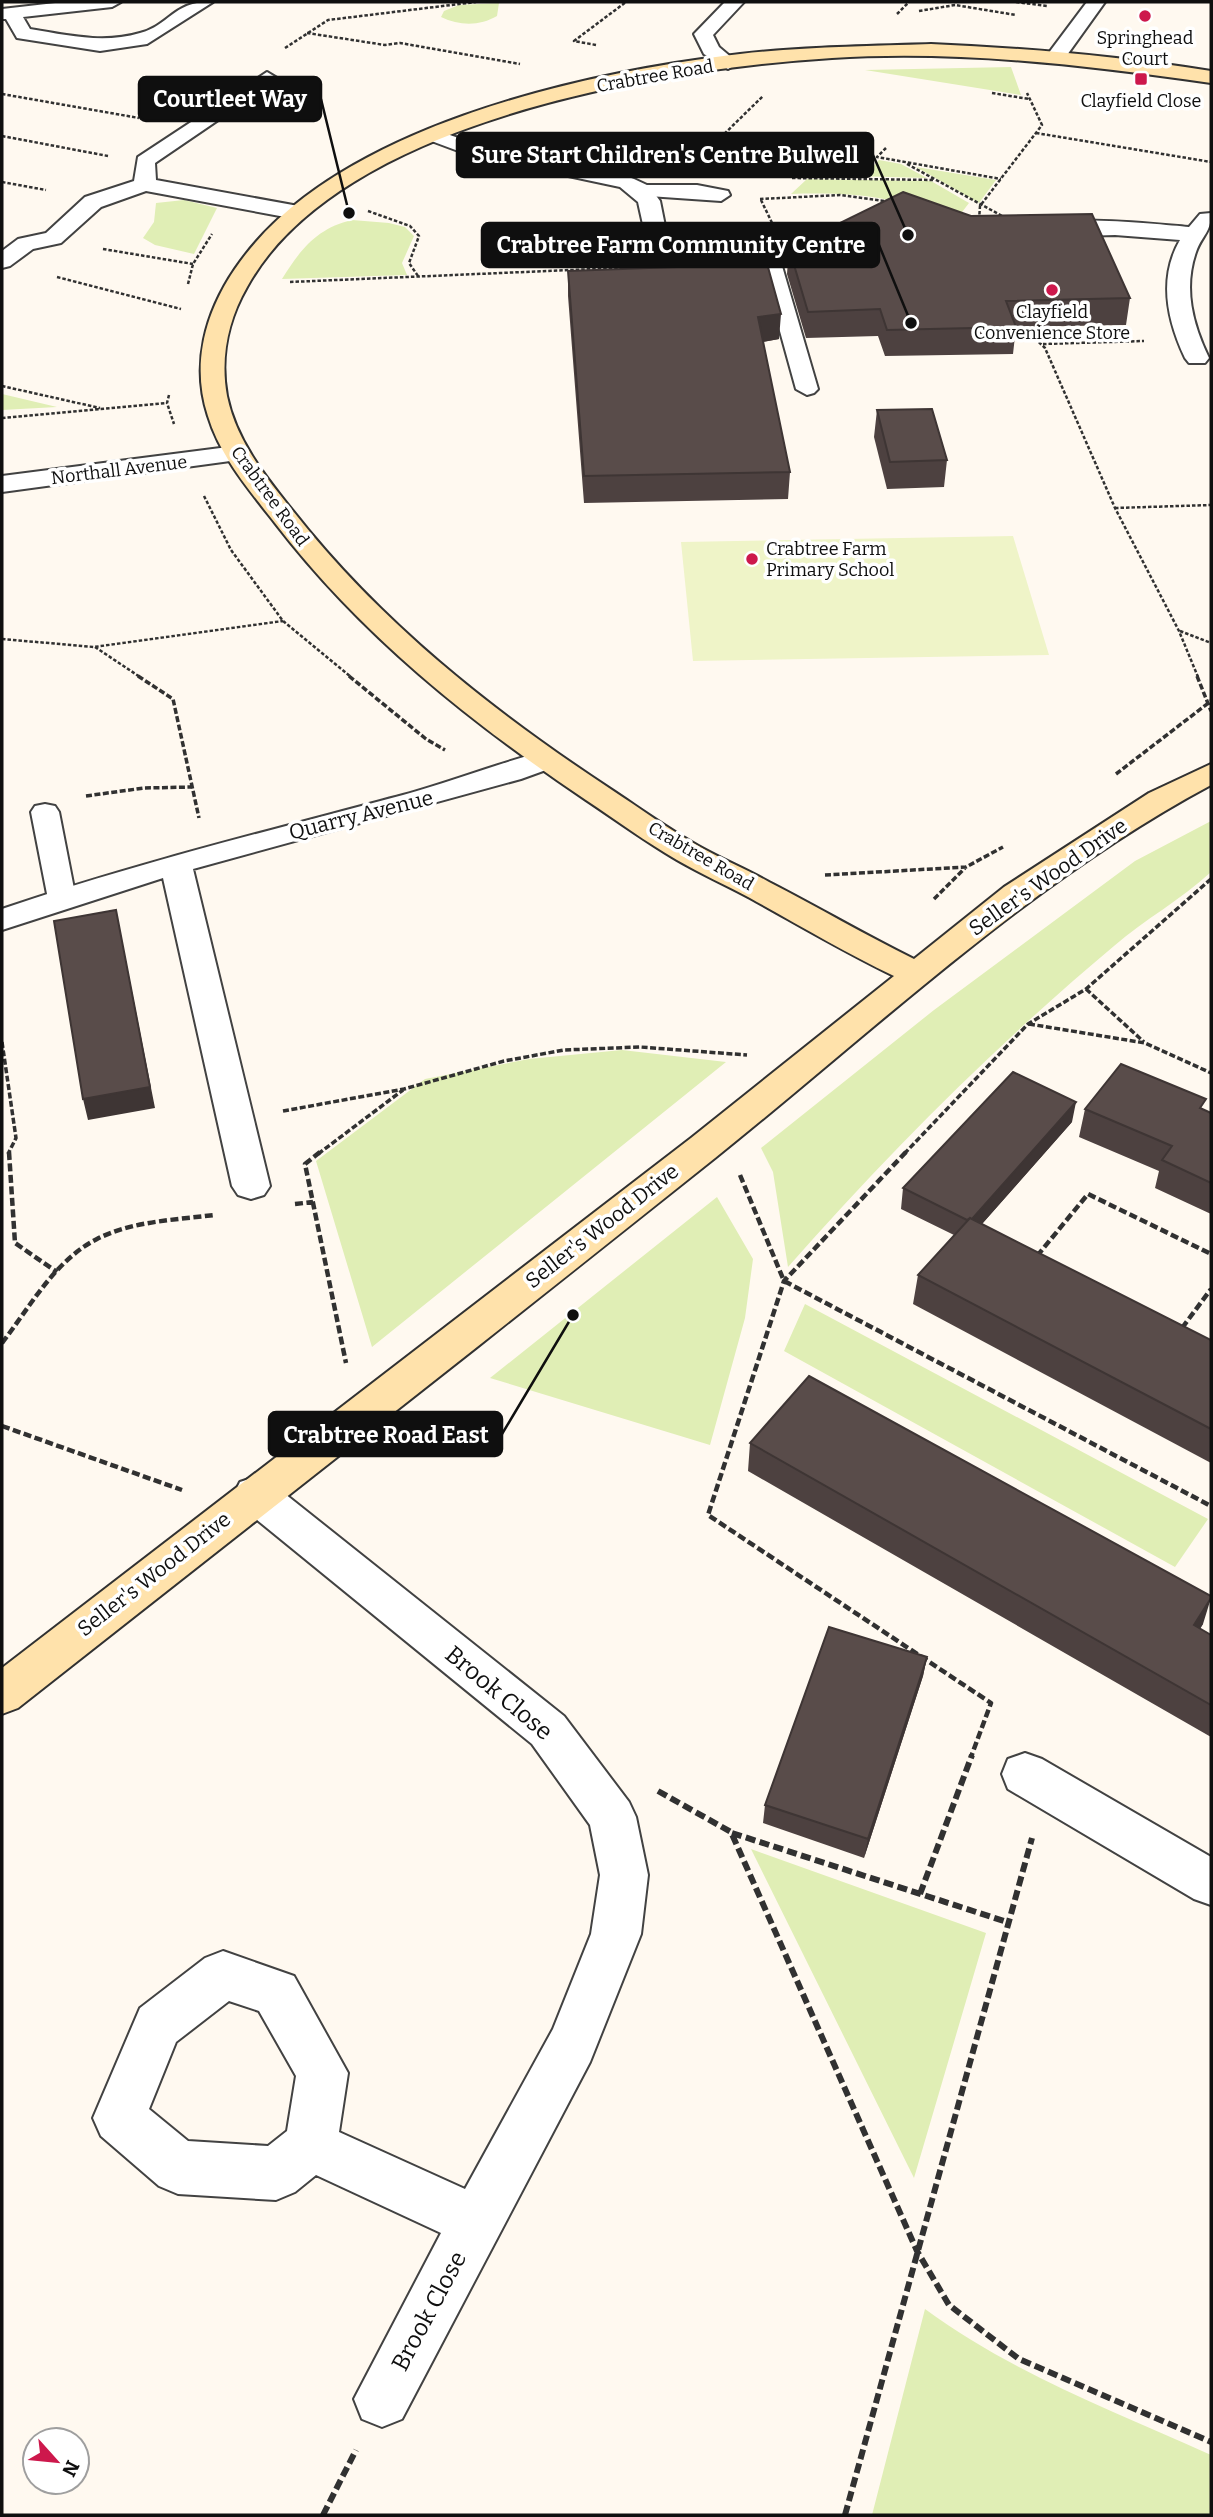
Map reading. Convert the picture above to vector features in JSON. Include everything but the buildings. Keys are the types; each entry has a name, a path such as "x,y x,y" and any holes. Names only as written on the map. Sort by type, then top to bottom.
{"street":[{"path":"6,13 112,2"},
{"path":"6,13 24,34 100,45 147,38 204,2"},
{"path":"728,63 711,50 703,34 735,2"},
{"path":"1055,58 1097,2"},
{"name":"Crabtree Road","path":"916,973 692,855 546,760 442,682 353,597 297,537 236,454 221,421 212,381 215,335 233,286 256,253 296,212 384,158 433,135 522,103 576,89 728,63 800,55 897,51 1012,53 1211,77"},
{"path":"145,184 145,161 191,127 267,78"},
{"path":"433,135 476,150 612,177 641,191 649,201 655,229 668,238 772,266"},
{"path":"2,261 26,244 53,238 93,202 145,184 296,212"},
{"path":"1192,349 1178,298 1180,266 1192,234 1211,216"},
{"path":"1007,224 1192,234"},
{"name":"Northall Avenue","path":"2,484 236,454"},
{"name":"Quarry Avenue","path":"2,920 62,899 192,861 493,780 546,760"},
{"name":"Seller's Wood Drive","path":"2,1694 704,1147 1016,894 1160,800 1211,773"},
{"path":"192,861 236,1119 251,1186"},
{"name":"Brook Close","path":"245,1502 548,1730 612,1817 624,1875 616,1934 572,2044 382,2399"},
{"path":"1036,1780 1211,1883"},
{"path":"312,2146 477,2222"}],"lane":[{"path":"641,191 697,191 721,195"},
{"path":"772,266 807,389"},
{"path":"45,812 62,899"}],"path":[{"path":"267,78 259,66 328,20 476,2"},
{"path":"594,44 574,41 626,2"},
{"path":"941,2 948,5"},
{"path":"307,33 386,45 400,43 472,56"},
{"path":"671,158 692,140 714,144 770,89"},
{"path":"2,94 191,127"},
{"path":"1007,224 981,232 980,206 1042,125 1029,99"},
{"path":"1036,132 1211,162"},
{"path":"2,136 114,157 121,161 145,161"},
{"path":"886,148 877,158 1001,179"},
{"path":"903,162 1007,224"},
{"path":"792,177 934,180"},
{"path":"321,195 410,226 419,236 409,263 419,277"},
{"path":"721,195 761,200 840,195 897,203"},
{"path":"246,203 225,212 193,264 187,284 233,286 643,267"},
{"path":"90,248 118,249 193,264"},
{"path":"49,275 186,310"},
{"path":"1016,317 1022,328 1042,344 1115,508 1179,631 1211,711"},
{"path":"1042,344 1192,349"},
{"path":"2,386 107,409"},
{"path":"2,418 167,403"},
{"path":"1115,508 1211,505"},
{"path":"2,639 94,647 284,621"},
{"path":"1179,631 1211,643"},
{"path":"94,647 173,699 192,787 192,861"},
{"path":"1105,782 1209,703"},
{"path":"81,797 144,788 192,787"},
{"path":"821,876 966,867 1008,844"},
{"path":"920,1894 991,1703 708,1515 784,1281 1028,1024 1086,989 1211,879"},
{"path":"1086,989 1145,1043"},
{"path":"1028,1024 1145,1043 1211,1073"},
{"path":"2,1042 16,1139 7,1156 15,1243 57,1272"},
{"path":"236,1119 404,1089 504,1061 564,1050 640,1047 807,1062"},
{"path":"351,1420 348,1375 305,1164 404,1089"},
{"path":"704,1147 739,1174 784,1281 1211,1506"},
{"path":"1047,1264 1035,1258 1088,1194 1211,1254"},
{"path":"290,1205 313,1202"},
{"path":"2,1343 57,1272 95,1240 143,1224 218,1214"},
{"path":"1190,1337 1179,1332 1211,1289"},
{"path":"2,1426 245,1502"},
{"path":"845,2515 1007,1922 1036,1780"},
{"path":"646,1784 731,1832 1007,1922"},
{"path":"731,1832 917,2251 949,2305 1019,2359 1211,2442"},
{"path":"323,2515 382,2399"}],"green space":[{"path":"499,3 497,16 484,22 463,23 441,17 444,11 459,5"},
{"path":"1011,67 1021,95 865,70"},
{"path":"879,160 901,164 927,178 814,175 823,165 867,173"},
{"path":"916,167 996,180 979,203"},
{"path":"807,179 931,181 969,203 956,220 895,201 856,195 791,194"},
{"path":"184,200 217,208 194,254 155,245 143,238 154,222 156,203"},
{"path":"352,220 405,227 414,236 402,263 407,275 282,279 296,259 319,235"},
{"path":"2,394 57,407 2,410"},
{"path":"1013,536 1049,655 693,661 681,542"},
{"path":"1211,821 1211,872 1114,946 986,1060 865,1182 788,1267 773,1172 761,1148 934,1010 1135,861"},
{"path":"622,1050 726,1062 372,1347 316,1161 425,1079 529,1059"},
{"path":"717,1197 753,1259 745,1318 710,1445 490,1378"},
{"path":"805,1304 1208,1519 1175,1567 784,1351"},
{"path":"751,1849 986,1933 914,2178"},
{"path":"925,2309 958,2332 1028,2372 1211,2455 1211,2515 872,2515"}],"place":[{"name":"Springhead Court","path":"1145,16"},
{"name":"Clayfield Close","path":"1141,79"},
{"name":"Courtleet Way","path":"349,213"},
{"name":"Sure Start Children's Centre Bulwell","path":"908,235"},
{"name":"Clayfield Convenience Store","path":"1052,290"},
{"name":"Crabtree Farm Community Centre","path":"911,323"},
{"name":"Crabtree Farm Primary School","path":"752,559"},
{"name":"Crabtree Road East","path":"573,1315"}]}
